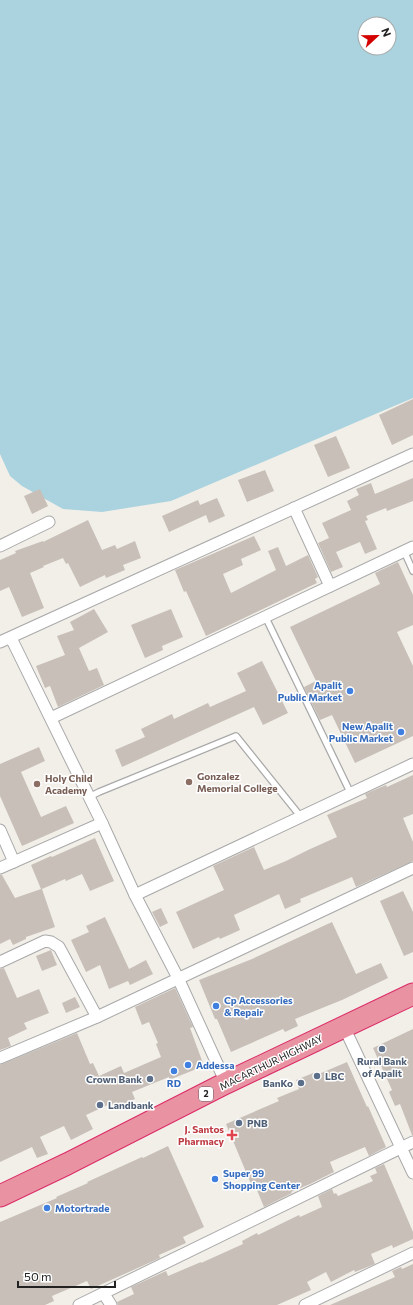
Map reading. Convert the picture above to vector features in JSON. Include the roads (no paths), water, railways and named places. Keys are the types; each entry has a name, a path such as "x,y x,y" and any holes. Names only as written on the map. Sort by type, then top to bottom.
{"highway":[{"name":"MACARTHUR HIGHWAY","path":"0,1196 226,1084 413,994"}],"street":[{"path":"0,642 413,454"},
{"path":"294,508 330,586"},
{"path":"0,546 49,522"},
{"path":"51,718 408,549"},
{"path":"11,638 102,823 135,895 178,978 226,1084"},
{"path":"135,895 413,764"},
{"path":"0,868 102,823"},
{"path":"0,830 14,862"},
{"path":"0,1058 97,1017 413,868"},
{"path":"0,962 45,941 52,942 58,947 97,1017"},
{"path":"344,1027 413,1173"},
{"path":"79,1305 413,1142"},
{"path":"305,1305 413,1253"},
{"path":"104,1294 111,1305"}],"lane":[{"path":"408,549 413,571"},
{"path":"266,616 351,794"},
{"path":"89,798 99,792 236,736 301,817"}],"water":[{"path":"0,0 413,0 413,398 171,501 102,512 63,509 22,486 10,476 0,454"}],"place":[{"name":"Apalit Public Market","path":"350,691"},
{"name":"New Apalit Public Market","path":"401,732"},
{"name":"Gonzalez Memorial College","path":"189,782"},
{"name":"Holy Child Academy","path":"37,784"},
{"name":"Cp Accessories & Repair","path":"216,1006"},
{"name":"Rural Bank of Apalit","path":"382,1049"},
{"name":"Addessa","path":"188,1065"},
{"name":"RD","path":"174,1071"},
{"name":"LBC","path":"317,1076"},
{"name":"Crown Bank","path":"150,1079"},
{"name":"BanKo","path":"301,1083"},
{"name":"Landbank","path":"100,1105"},
{"name":"PNB","path":"239,1123"},
{"name":"J. Santos Pharmacy","path":"232,1135"},
{"name":"Super 99 Shopping Center","path":"215,1179"},
{"name":"Motortrade","path":"47,1208"}]}
